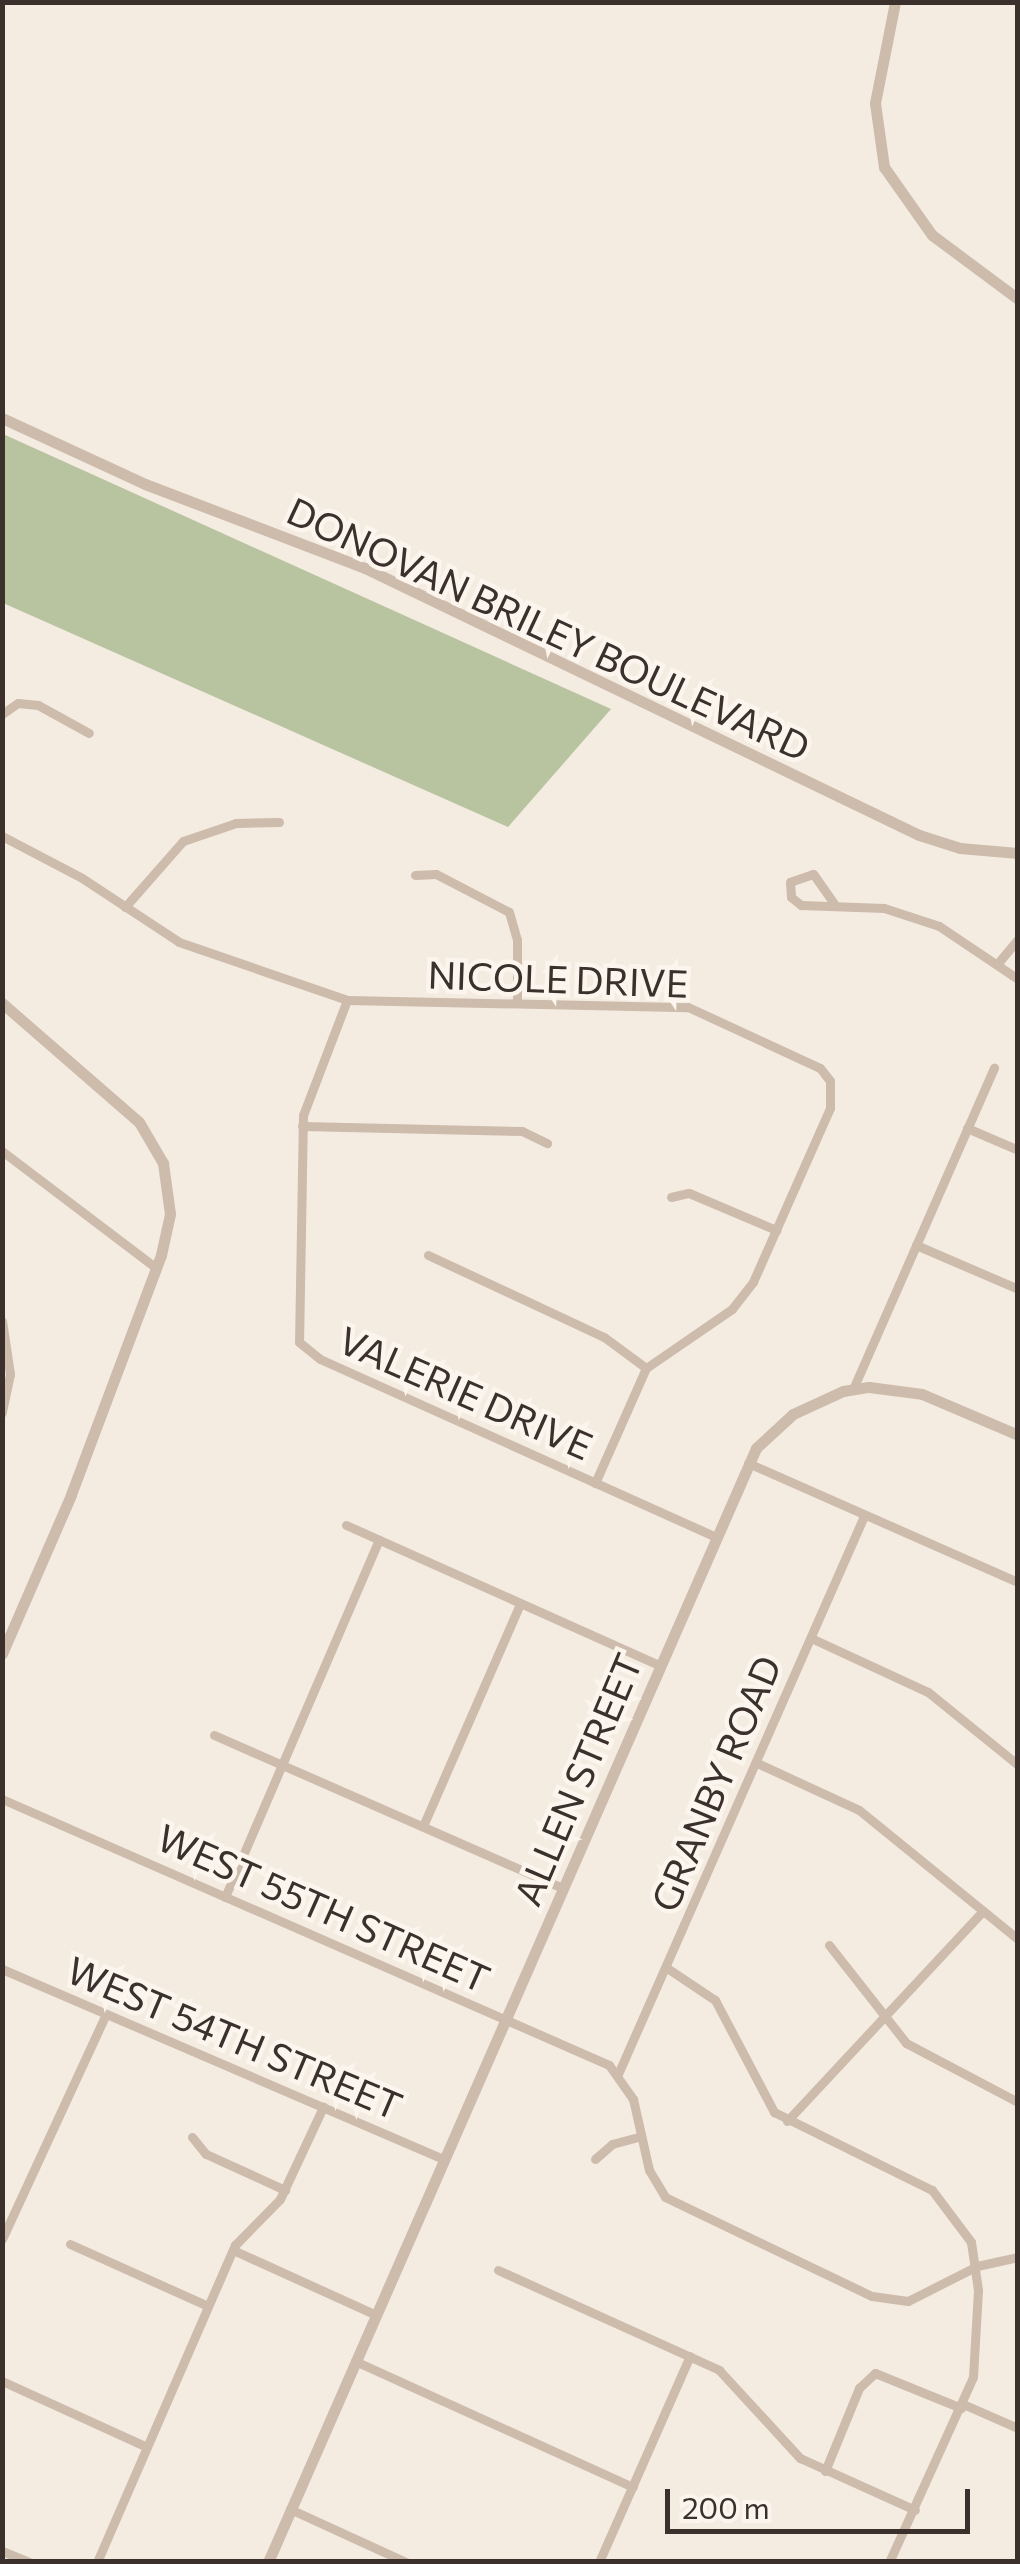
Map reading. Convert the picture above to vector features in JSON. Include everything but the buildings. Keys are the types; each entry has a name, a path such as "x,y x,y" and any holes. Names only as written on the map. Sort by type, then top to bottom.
{"street":[{"path":"895,2 875,103 884,167 932,236 1018,299"},
{"name":"DONOVAN BRILEY BOULEVARD","path":"2,418 145,484 365,568 919,835 960,848 1018,854"},
{"path":"2,714 14,704 30,704 65,715 89,733"},
{"path":"125,907 183,841 236,823 279,822"},
{"name":"NICOLE DRIVE","path":"2,836 190,947 347,1000 688,1007 820,1068 830,1082 830,1108 752,1282 732,1309 646,1368"},
{"path":"416,875 436,874 509,912 517,940 517,1002"},
{"path":"836,905 813,874 790,882 791,897 801,905 836,905 920,918 1017,977"},
{"path":"998,963 1018,938"},
{"name":"VALERIE DRIVE","path":"347,1000 302,1126 295,1325 304,1349 714,1536"},
{"path":"2,1003 151,1138 169,1198 156,1268 2,1654"},
{"path":"994,1068 853,1389 913,1392 1018,1435"},
{"path":"302,1126 522,1131 548,1143"},
{"path":"968,1128 1018,1150"},
{"path":"2,1151 156,1268"},
{"path":"671,1197 693,1194 776,1230"},
{"path":"916,1245 1018,1289"},
{"path":"428,1255 604,1337 646,1368 596,1483"},
{"path":"2,1320 10,1374 2,1413"},
{"name":"ALLEN STREET","path":"268,2562 748,1463 786,1418 853,1389"},
{"path":"748,1463 1018,1582"},
{"name":"GRANBY ROAD","path":"618,2074 864,1516"},
{"path":"346,1525 659,1664"},
{"path":"224,1897 379,1540"},
{"path":"423,1826 520,1604"},
{"path":"810,1638 928,1692 1018,1765"},
{"path":"214,1735 563,1888"},
{"path":"757,1763 860,1810 1018,1939"},
{"name":"WEST 55TH STREET","path":"2,1799 506,2020 618,2074"},
{"path":"788,2122 983,1911"},
{"path":"829,1945 906,2043 1018,2102"},
{"path":"668,1968 715,2000 768,2106 788,2122 932,2190 970,2242 977,2266 974,2365 962,2406 889,2562"},
{"name":"WEST 54TH STREET","path":"2,1969 445,2160"},
{"path":"2,2239 106,2014"},
{"path":"618,2074 633,2099 652,2178 674,2205 872,2296 919,2298 977,2266 1018,2257"},
{"path":"97,2562 232,2250 285,2190 324,2107"},
{"path":"595,2159 612,2144 641,2136"},
{"path":"192,2137 206,2154 285,2190"},
{"path":"70,2244 208,2306"},
{"path":"232,2250 376,2315"},
{"path":"498,2270 729,2376 784,2445 824,2471 915,2510"},
{"path":"599,2562 690,2356"},
{"path":"356,2361 633,2486"},
{"path":"824,2471 859,2388 875,2372 1018,2428"},
{"path":"2,2381 147,2447"},
{"path":"290,2510 406,2562"},
{"path":"2,2550 29,2562"}],"green space":[{"path":"3,434 611,709 508,827 3,603"}]}
